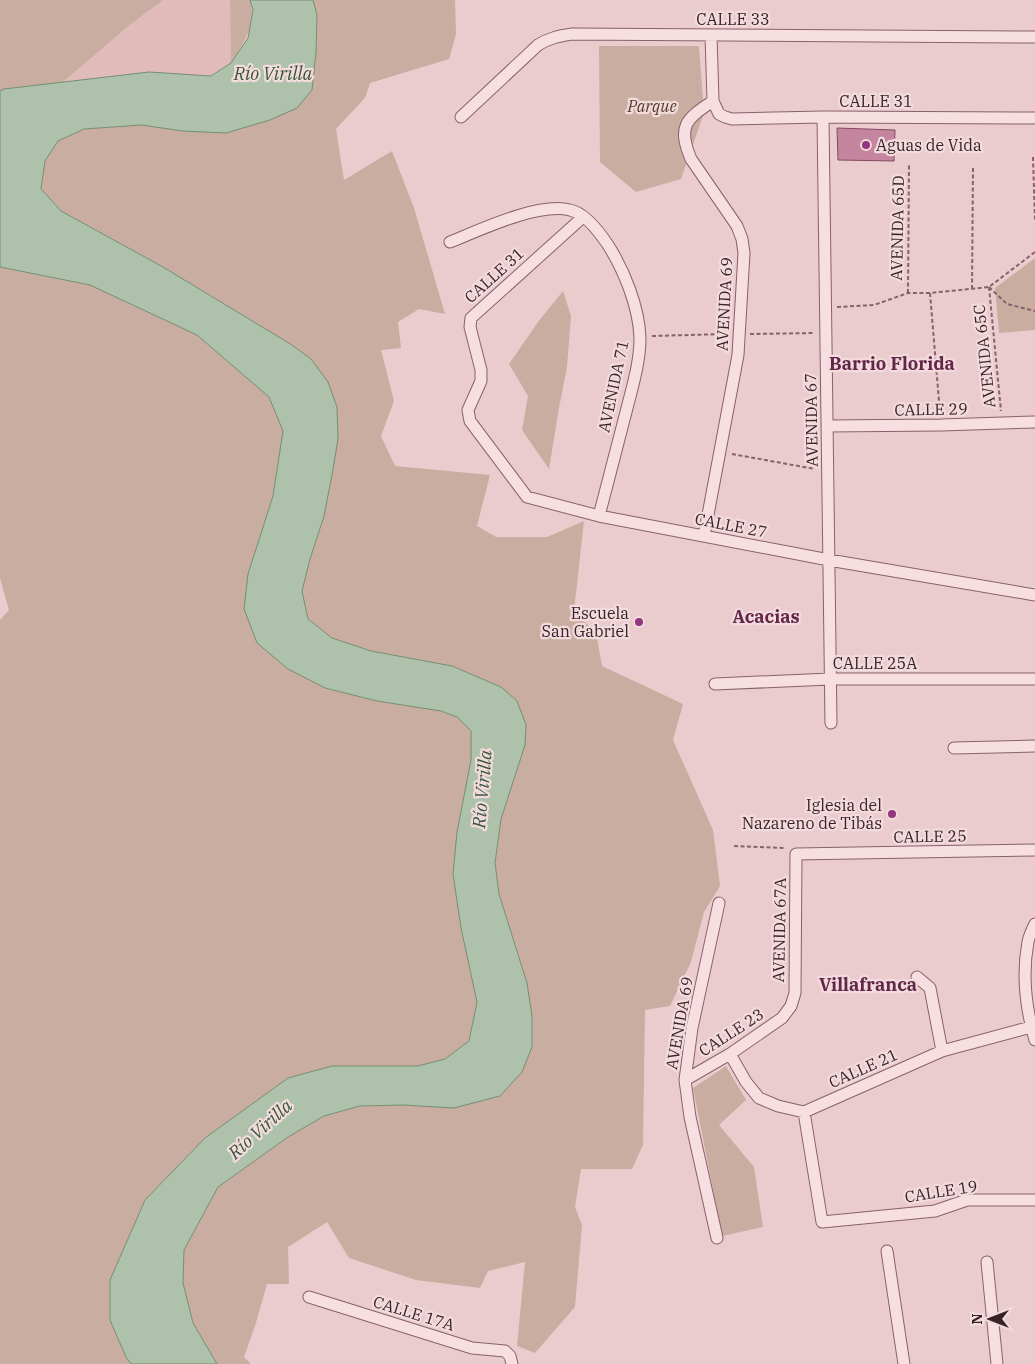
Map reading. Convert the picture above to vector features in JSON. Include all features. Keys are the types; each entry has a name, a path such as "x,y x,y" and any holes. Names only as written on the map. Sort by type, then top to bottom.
{"street":[{"name":"CALLE 33","path":"461,117 538,45 549,38 572,34 1035,37"},
{"path":"711,35 713,101"},
{"name":"CALLE 31","path":"713,101 719,114 732,119 823,117 1035,118"},
{"name":"AVENIDA 69","path":"704,536 738,355 744,253 737,226 691,159 684,140 686,124 690,117 713,101"},
{"name":"AVENIDA 67","path":"823,117 831,723"},
{"path":"450,242 508,218 544,209 570,210 583,217"},
{"name":"CALLE 31","path":"468,410 481,381 481,370 470,327 471,318 583,217"},
{"name":"AVENIDA 71","path":"583,217 600,233 618,260 638,319 640,337 639,353 631,390 599,516"},
{"name":"CALLE 27","path":"468,410 470,422 528,497 599,516 829,560 1035,595"},
{"name":"CALLE 29","path":"827,426 1035,422"},
{"name":"CALLE 25A","path":"716,684 830,679 1035,679"},
{"path":"954,748 1035,746"},
{"name":"CALLE 25","path":"796,854 1035,850"},
{"name":"AVENIDA 67A","path":"791,1006 795,993 796,854"},
{"name":"AVENIDA 69","path":"717,1238 690,1117 685,1080 692,1028 719,903"},
{"path":"1035,924 1028,940 1024,974 1031,1027 1035,1040"},
{"path":"917,977 930,988 942,1051"},
{"name":"CALLE 23","path":"685,1080 730,1054 782,1018 791,1006"},
{"name":"CALLE 21","path":"804,1112 942,1051 1031,1027"},
{"path":"730,1054 746,1082 759,1098 778,1106 804,1112"},
{"name":"CALLE 19","path":"804,1112 822,1222 935,1210 967,1200 1035,1200"},
{"path":"887,1251 904,1364"},
{"path":"987,1262 997,1364"},
{"name":"CALLE 17A","path":"309,1297 472,1348 505,1351 511,1360"}],"path":[{"path":"1033,157 1035,222"},
{"name":"AVENIDA 65D","path":"908,293 909,163"},
{"name":"AVENIDA 65C","path":"972,289 973,166"},
{"path":"826,308 874,305 908,293 989,287 1035,252"},
{"path":"989,287 1007,304 1035,311"},
{"name":"AVENIDA 65C","path":"989,287 1002,423"},
{"path":"930,292 941,425"},
{"path":"719,452 828,472"},
{"path":"734,846 790,848 796,854"}],"shaded area":[{"path":"163,0 230,0 231,63 211,76 149,72 63,82 131,24"}],"green space":[{"path":"0,0 163,0 131,24 63,82 0,91"},
{"path":"230,0 250,0 252,9 248,33 231,63"},
{"path":"313,0 455,0 456,34 449,59 370,83 365,98 336,129 344,180 392,151 414,208 445,314 419,309 398,322 401,348 381,350 394,401 381,436 395,466 490,475 477,526 496,537 547,537 584,521 574,611 596,633 602,666 683,704 673,740 713,830 720,886 704,912 691,962 670,1006 645,1010 643,1145 632,1169 581,1169 575,1207 582,1225 575,1307 535,1353 517,1346 525,1262 488,1271 480,1288 416,1280 349,1258 327,1222 288,1247 289,1284 267,1284 244,1357 251,1364 217,1364 193,1323 183,1283 184,1250 218,1187 288,1137 324,1116 360,1106 403,1105 532,1047 532,1016 527,983 499,894 495,863 501,819 512,785 501,687 452,666 371,651 332,638 308,619 302,591 324,516 332,475 292,345 163,267 61,211 41,189 45,161 58,141 84,129 142,125 182,131 297,108 312,90 317,15"},
{"name":"Parque","path":"599,46 699,46 704,113 681,179 636,192 600,162"},
{"path":"1035,258 1035,330 999,333 995,288"},
{"path":"0,267 90,285 197,335 269,397 283,431 273,496 248,574 377,701 441,711 457,717 471,731 471,760 466,786 461,928 477,1002 469,1041 445,1059 418,1066 332,1066 288,1078 205,1138 145,1200 110,1320 131,1364 0,1364 0,620 9,610 0,578"},
{"path":"563,291 571,316 567,367 549,469 522,430 528,396 509,364 538,322"},
{"path":"726,1066 746,1100 719,1125 754,1167 763,1227 722,1236 693,1088"}],"water":[{"name":"Río Virilla","path":"250,0 313,0 317,15 312,90 297,108 270,120 226,133 182,131 142,125 84,129 58,141 45,161 41,189 61,211 163,267 292,345 311,359 328,382 337,407 338,439 324,516 302,591 308,619 332,638 371,651 452,666 501,687 517,701 526,725 525,745 501,819 495,863 499,894 527,983 532,1016 532,1047 522,1072 500,1096 454,1108 403,1105 360,1106 324,1116 288,1137 218,1187 184,1250 183,1283 193,1323 217,1364 131,1364 110,1320 110,1280 145,1200 205,1138 288,1078 332,1066 418,1066 445,1059 469,1041 477,1002 461,928 453,874 457,832 471,760 471,731 457,717 441,711 377,701 325,688 288,669 257,643 244,609 248,574 273,496 283,431 269,397 197,335 90,285 0,267 0,91 149,72 211,76 231,63 248,38 253,10"}],"building":[{"name":"Aguas de Vida","path":"837,128 895,130 894,161 838,160"}],"place":[{"name":"Aguas de Vida","path":"866,145"},
{"name":"Escuela San Gabriel","path":"639,622"},
{"name":"Iglesia del Nazareno de Tibás","path":"892,814"}],"district":[{"name":"Barrio Florida","path":"892,363"},
{"name":"Acacias","path":"766,616"},
{"name":"Villafranca","path":"868,984"}]}
